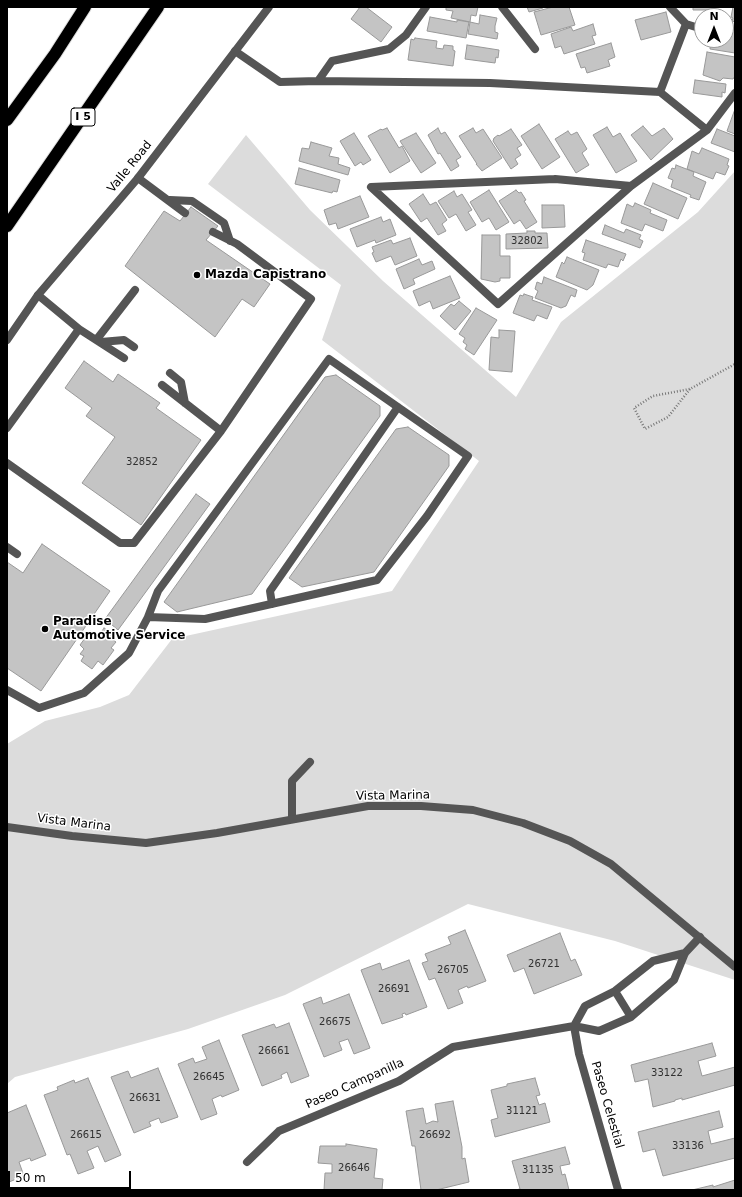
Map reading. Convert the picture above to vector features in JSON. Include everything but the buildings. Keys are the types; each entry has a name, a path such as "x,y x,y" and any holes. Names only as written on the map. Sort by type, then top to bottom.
{"highway":[{"path":"7,120 55,54 85,7"},
{"name":"I 5","path":"7,226 158,7"}],"street":[{"name":"Valle Road","path":"7,340 38,295 138,178 269,7"},
{"path":"318,81 332,62 389,49 406,35 426,7"},
{"path":"502,7 535,49"},
{"path":"672,8 686,24 694,26"},
{"path":"660,92 686,24"},
{"path":"235,51 280,82 490,83 660,92 707,130"},
{"path":"631,186 555,179 371,187 498,304 631,186 707,130 735,93"},
{"path":"138,178 186,213"},
{"path":"170,200 192,201 224,223 230,241"},
{"path":"7,463 120,543 134,543 221,431 311,299 230,241 213,232"},
{"path":"99,340 134,290"},
{"path":"38,295 80,329 99,340 124,358"},
{"path":"7,428 80,329"},
{"path":"99,340 124,340 134,347"},
{"path":"7,690 38,708 84,693 129,653 148,617 158,591 329,359 468,456 427,516 377,580 205,619 148,617"},
{"path":"170,373 181,382 185,403"},
{"path":"162,385 221,431"},
{"path":"272,604 270,591 398,407"},
{"path":"7,547 17,554"},
{"path":"292,819 292,781 310,762"},
{"name":"Vista Marina","path":"7,827 72,836 146,843 217,833 368,806 421,806 473,810 523,824 570,841 612,864 735,967"},
{"path":"574,1026 585,1006 615,991 653,961 685,953 700,937"},
{"name":"Paseo Campanilla","path":"247,1162 279,1130 399,1081 453,1047 574,1026 599,1031 631,1017 674,980 685,953"},
{"path":"615,991 631,1017"},
{"name":"Paseo Celestial","path":"574,1026 580,1054 618,1190"}],"path":[{"path":"690,389 668,417 645,429 634,408 653,396 690,389 735,364"}],"shaded area":[{"path":"246,135 310,210 383,281 516,397 561,322 698,212 735,171 735,980 615,941 468,904 285,995 188,1029 15,1077 7,1084 7,744 45,721 100,707 129,695 172,639 392,591 479,461 322,340 341,285 208,184"}],"place":[{"name":"Mazda Capistrano","path":"197,275"},
{"name":"Paradise Automotive Service","path":"45,629"}]}
